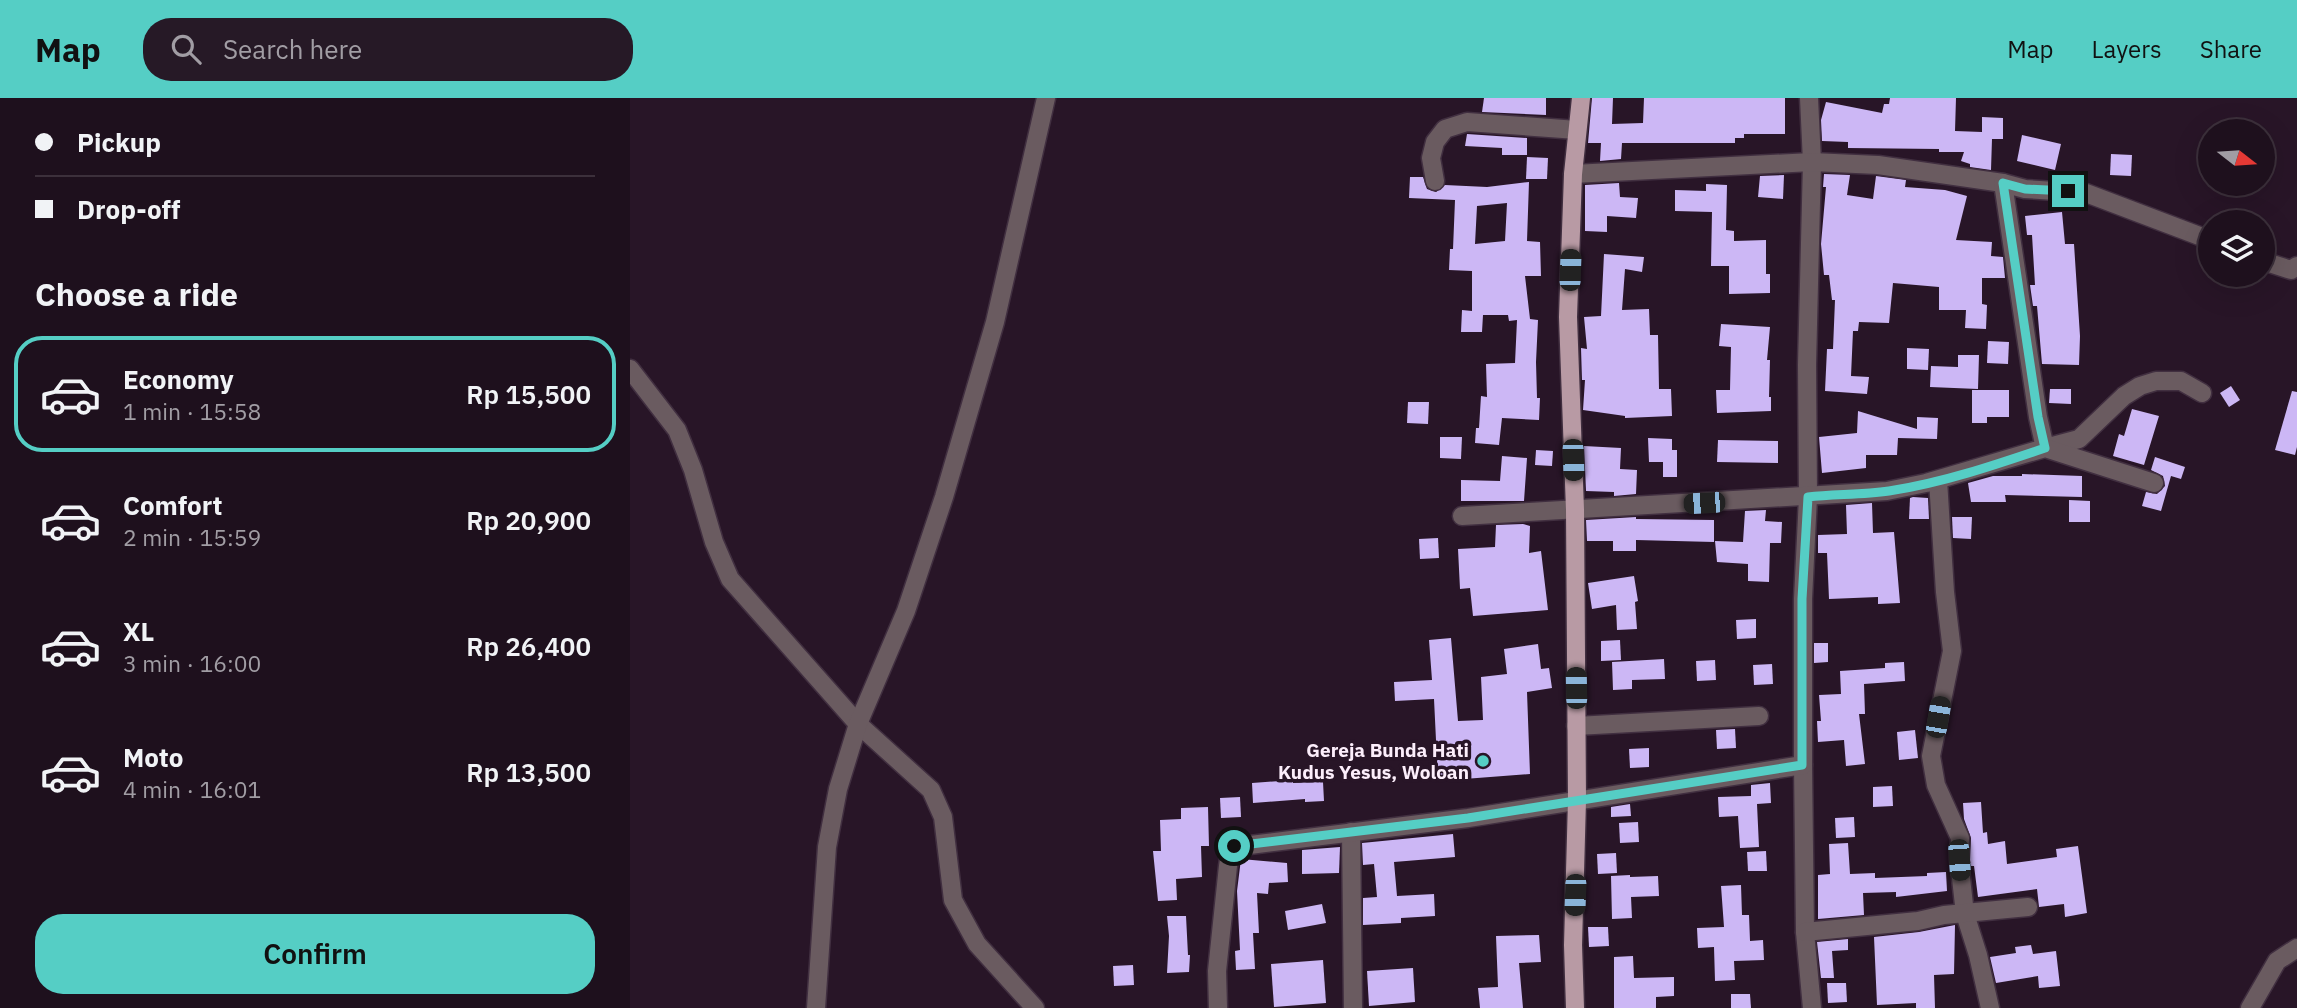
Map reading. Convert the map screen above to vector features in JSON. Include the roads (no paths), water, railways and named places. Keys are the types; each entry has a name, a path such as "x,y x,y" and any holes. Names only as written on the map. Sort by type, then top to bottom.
{"main road":[{"path":"1575,1008 1575,510 1568,317 1573,174 1581,98"}],"street":[{"path":"816,1008 827,847 838,789 858,724 906,611 948,484 995,322 1046,98"},
{"path":"1809,98 1812,162 1807,365 1808,497 1802,599 1802,765 1805,932 1812,1008"},
{"path":"1435,181 1431,158 1434,142 1445,129 1467,122 1577,130"},
{"path":"1573,174 1812,162 1878,165 2003,183 2025,189 2086,193 2198,235"},
{"path":"2003,183 2045,448"},
{"path":"2275,264 2294,268"},
{"path":"630,369 677,430 693,470 714,542 730,579 858,724 931,790 943,817 953,900 976,944 1035,1008"},
{"path":"1462,516 1887,491 1938,480 2079,439 2124,396 2140,386 2156,381 2181,381 2202,393"},
{"path":"2045,448 2154,483"},
{"path":"1938,480 1945,592 1952,651 1931,756 1936,785 1960,838 1959,860 1965,914 1990,1008"},
{"path":"1576,726 1759,716"},
{"path":"1218,1008 1217,971 1227,866 1234,846 1430,823 1802,765"},
{"path":"1351,832 1353,1008"},
{"path":"1805,932 2028,907"},
{"path":"2250,1008 2277,961 2297,948"}],"place":[{"name":"Gereja Bunda Hati Kudus Yesus, Woloan","path":"1483,761"}]}
